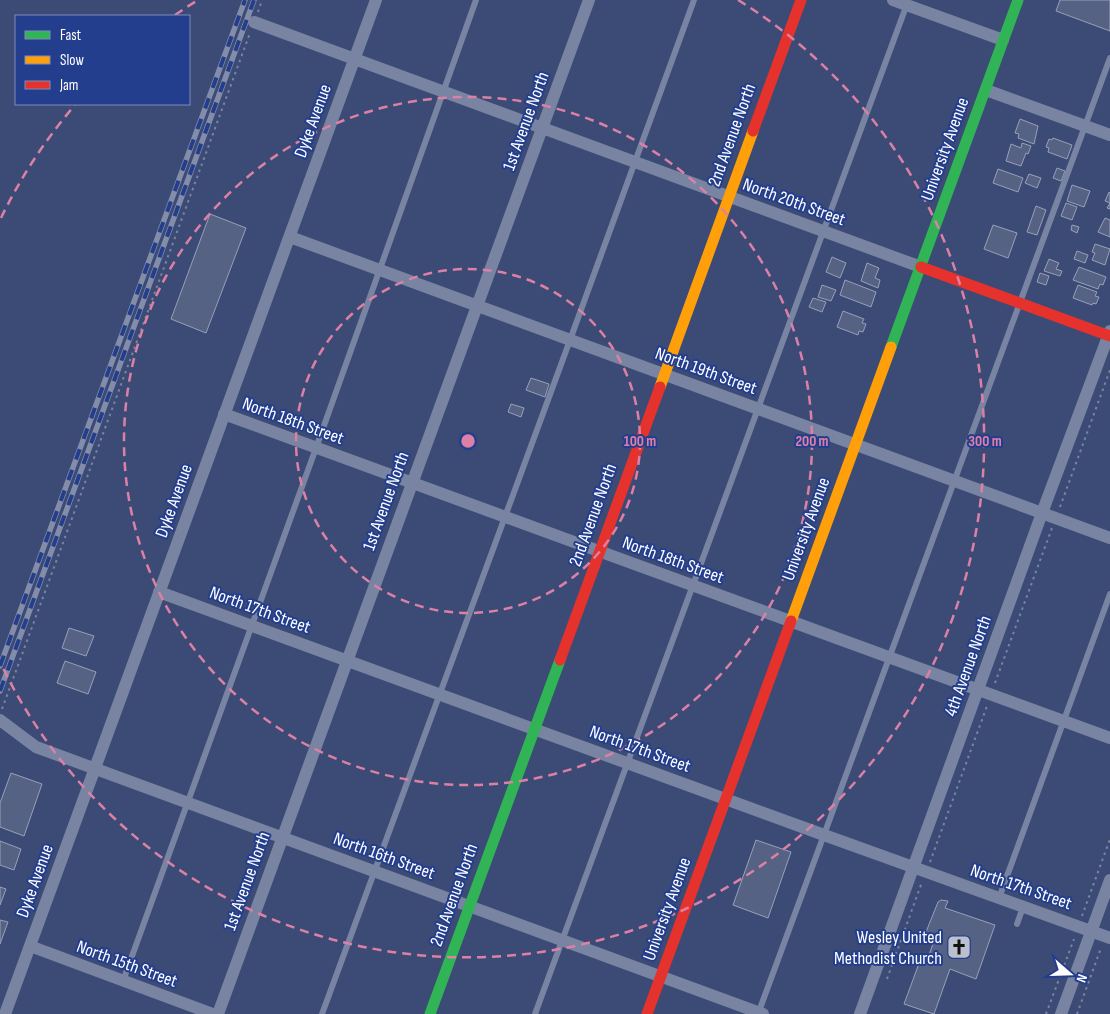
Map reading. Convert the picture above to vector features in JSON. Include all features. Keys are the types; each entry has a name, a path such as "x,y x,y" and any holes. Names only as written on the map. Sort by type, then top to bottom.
{"street":[{"name":"Dyke Avenue","path":"5,1014 376,0"},
{"name":"1st Avenue North","path":"218,1014 589,0"},
{"name":"2nd Avenue North","path":"430,1014 800,0"},
{"path":"893,0 907,2 1003,40"},
{"name":"University Avenue","path":"647,1014 1018,0"},
{"name":"North 20th Street","path":"254,22 921,268 1109,335"},
{"path":"986,90 1110,135"},
{"name":"North 19th Street","path":"290,238 1110,538"},
{"name":"4th Avenue North","path":"860,1014 1042,513 1109,335"},
{"name":"North 18th Street","path":"224,414 504,518 1110,738"},
{"name":"North 17th Street","path":"159,592 913,868 1108,937"},
{"name":"North 16th Street","path":"0,720 36,747 760,1014"},
{"path":"1061,1014 1110,880"},
{"name":"North 15th Street","path":"30,946 213,1014"}],"lane":[{"path":"123,981 476,0"},
{"path":"322,1014 694,0"},
{"path":"535,1014 907,2"},
{"path":"760,1014 1110,58"},
{"path":"999,898 1110,594"},
{"path":"1017,924 1023,906"}],"path":[{"path":"0,715 262,0"},
{"path":"1077,1014 1108,937"}],"building":[{"path":"1060,0 1110,0 1110,31 1056,11"},
{"path":"1020,119 1038,126 1034,144 1018,138 1019,134 1015,133"},
{"path":"1053,138 1072,145 1067,159 1048,152 1049,148 1046,147 1049,139 1052,140"},
{"path":"1022,143 1031,146 1021,166 1006,161 1011,144 1021,148"},
{"path":"1057,168 1065,171 1061,181 1053,178"},
{"path":"998,169 1023,178 1018,192 993,183"},
{"path":"1029,174 1041,178 1037,188 1025,183"},
{"path":"1072,185 1090,191 1084,207 1067,201"},
{"path":"1110,193 1110,203 1105,201"},
{"path":"1066,203 1077,207 1072,220 1061,216"},
{"path":"1036,206 1046,210 1037,235 1027,232"},
{"path":"210,214 246,228 206,333 171,319"},
{"path":"1105,218 1110,220 1110,237 1098,232"},
{"path":"993,225 1017,233 1008,258 984,249"},
{"path":"1072,225 1079,227 1077,233 1071,230"},
{"path":"1095,244 1110,249 1105,265 1092,260 1095,253 1092,252"},
{"path":"1077,251 1088,255 1085,263 1074,259"},
{"path":"832,257 846,263 840,278 826,272"},
{"path":"1049,259 1059,263 1056,269 1062,271 1060,276 1044,271"},
{"path":"867,263 879,268 875,278 880,280 878,288 861,281"},
{"path":"1079,267 1106,277 1103,285 1100,284 1098,289 1073,280"},
{"path":"1040,273 1049,276 1046,285 1037,282"},
{"path":"845,280 876,292 871,307 840,295"},
{"path":"822,285 836,290 831,301 818,297"},
{"path":"1078,285 1097,292 1095,296 1099,297 1096,304 1093,303 1092,305 1073,298"},
{"path":"813,298 826,302 822,312 809,307"},
{"path":"843,311 864,319 862,323 866,324 863,332 859,331 858,335 837,327"},
{"path":"531,378 549,384 545,397 526,390"},
{"path":"511,404 524,408 521,417 508,412"},
{"path":"69,628 94,636 86,656 62,648"},
{"path":"65,661 96,672 88,694 57,683"},
{"path":"11,773 42,784 24,836 0,827 0,803"},
{"path":"756,840 791,852 768,918 733,905"},
{"path":"0,841 21,849 14,870 0,865"},
{"path":"0,887 6,889 0,905"},
{"name":"Wesley United Methodist Church","path":"941,900 948,901 945,908 995,925 976,979 950,969 934,1014 904,1004 921,958 927,960 936,936 926,932 938,902"},
{"path":"0,920 8,922 0,944"}],"railway":[{"path":"0,666 245,0"},
{"path":"0,691 254,0"}],"traffic: fast":[{"path":"891,347 1018,0"},
{"path":"430,1014 560,660"}],"traffic: slow":[{"path":"660,387 753,131"},
{"path":"791,621 891,347"}],"traffic: jam":[{"path":"753,131 801,0"},
{"path":"921,267 1110,336"},
{"path":"560,660 660,387"},
{"path":"647,1014 791,621"}],"place":[{"name":"Wesley United Methodist Church","path":"959,947"}]}
